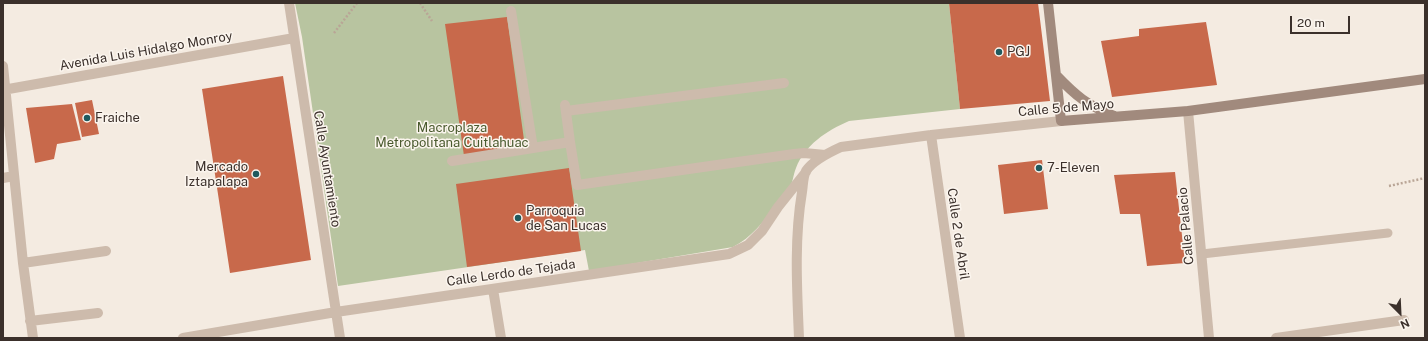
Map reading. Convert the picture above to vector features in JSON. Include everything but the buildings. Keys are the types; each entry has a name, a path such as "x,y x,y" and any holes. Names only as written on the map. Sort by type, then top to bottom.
{"street":[{"name":"Calle Ayuntamiento","path":"289,3 340,338"},
{"path":"1048,3 1061,121"},
{"path":"511,11 533,148"},
{"name":"Avenida Luis Hidalgo Monroy","path":"4,90 294,38"},
{"path":"3,66 4,90 23,263 33,338"},
{"path":"1056,75 1082,101 1116,117"},
{"name":"Calle 5 de Mayo","path":"806,172 813,163 841,147 931,134 1061,121 1188,111 1425,79"},
{"path":"784,83 566,108 577,185 794,154 804,153 825,155"},
{"name":"Calle Palacio","path":"1188,111 1209,338"},
{"name":"Calle 2 de Abril","path":"931,134 960,338"},
{"path":"452,161 570,142"},
{"path":"799,338 796,260 800,206 806,172"},
{"name":"Calle Lerdo de Tejada","path":"183,338 336,312 729,254 748,245 762,231 778,207 806,172"},
{"path":"3,178 14,176"},
{"path":"23,263 106,251"},
{"path":"493,290 501,338"},
{"path":"30,320 98,313"},
{"path":"1276,338 1404,320"}],"lane":[{"path":"1202,254 1388,233"}],"path":[{"path":"334,33 357,3"},
{"path":"420,3 432,21"},
{"path":"1389,186 1425,178"}],"green space":[{"name":"Macroplaza Metropolitana Cuitlahuac","path":"295,3 949,3 960,109 849,121 832,129 824,134 805,152 796,168 788,191 757,229 746,239 733,247 589,271 585,250 338,286 302,37"}],"place":[{"name":"PGJ","path":"999,52"},
{"name":"Fraiche","path":"87,118"},
{"name":"7-Eleven","path":"1039,168"},
{"name":"Mercado Iztapalapa","path":"256,174"},
{"name":"Parroquia de San Lucas","path":"518,218"}]}
